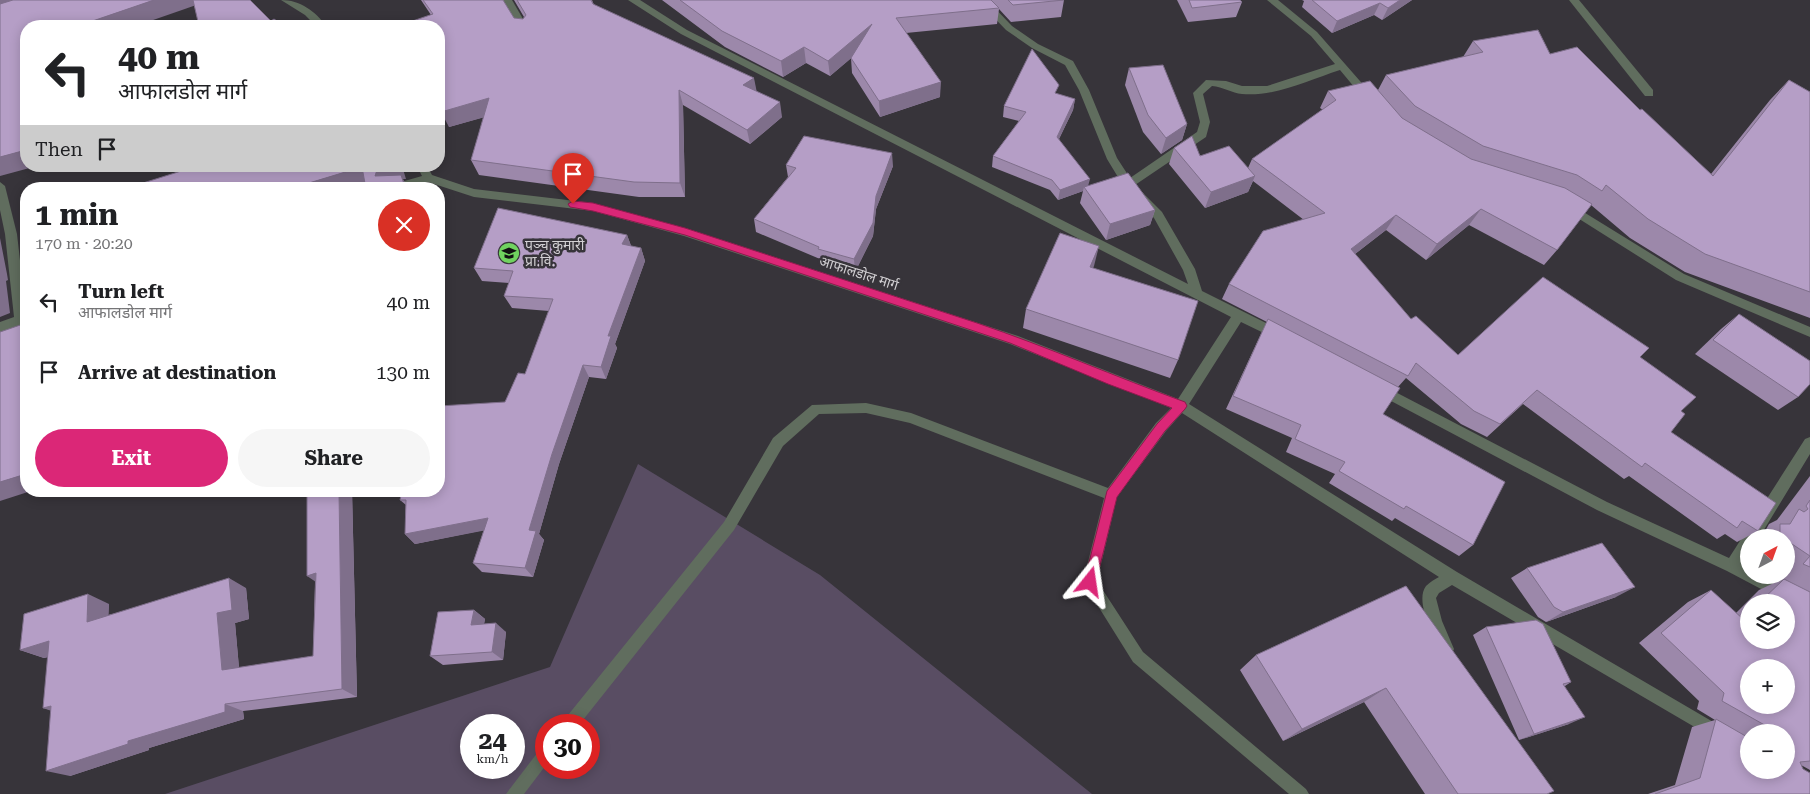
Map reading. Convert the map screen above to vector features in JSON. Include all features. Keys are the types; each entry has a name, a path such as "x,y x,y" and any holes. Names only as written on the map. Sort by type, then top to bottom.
{"street":[{"path":"286,0 308,13 315,20"},
{"path":"507,0 525,31"},
{"path":"633,0 684,32 1290,342"},
{"path":"982,0 1010,28 1035,46 1069,63 1084,90 1112,158 1128,184 1158,215 1189,268 1197,293"},
{"path":"1272,0 1314,34 1379,109"},
{"path":"1574,0 1648,93"},
{"path":"1128,184 1202,134 1205,122 1198,93 1210,82 1226,84 1241,90 1267,90 1341,66"},
{"path":"415,182 428,178 425,172"},
{"name":"आफालडोल मार्ग","path":"428,178 440,182"},
{"name":"आफालडोल मार्ग","path":"445,184 474,193 593,207 685,232 1014,340 1181,406 1452,577 1723,736"},
{"path":"0,186 11,234 20,298"},
{"path":"1557,199 1680,277 1810,332"},
{"path":"1238,314 1181,406 1161,427 1111,495 1090,582 1138,657 1300,794"},
{"path":"0,328 20,320"},
{"path":"1368,383 1602,506 1732,566 1810,608"},
{"path":"578,714 729,526 778,442 816,409 866,408 911,418 1111,495"},
{"path":"1756,529 1810,443"},
{"path":"1732,566 1740,554"},
{"path":"1452,577 1431,591 1429,595 1431,610 1455,665"},
{"path":"514,794 535,767"}],"shaded area":[{"path":"638,464 820,575 1092,794 165,794 550,667"}],"building":[{"path":"13,0 154,0 96,20 20,20 20,152 0,157 0,4"},
{"path":"193,0 250,0 270,20 198,20"},
{"path":"423,0 503,0 514,18 523,19 526,15 517,0 591,0 593,4 754,78 743,85 780,102 747,130 679,90 680,183 634,182 471,160 489,98 445,111 445,20 416,20 433,14"},
{"path":"680,0 991,0 999,8 896,18 941,82 879,101 851,58 872,24 828,61 804,47 781,61 722,31"},
{"path":"1008,0 1064,0 1013,5"},
{"path":"1189,0 1240,0 1242,2 1192,8"},
{"path":"1312,0 1400,0 1388,8 1380,3 1337,21"},
{"path":"1538,30 1550,54 1577,47 1640,110 1642,109 1713,176 1789,80 1810,92 1810,292 1705,254 1648,219 1606,185 1602,191 1577,175 1483,146 1415,106 1386,75 1483,52 1473,41"},
{"path":"1032,49 1059,85 1055,93 1075,99 1057,137 1090,179 1060,190 1052,180 993,156 1026,112 1004,106"},
{"path":"1163,65 1187,124 1166,138 1148,115 1129,68"},
{"path":"1370,81 1402,118 1471,159 1565,188 1592,204 1557,250 1481,209 1437,244 1396,215 1351,249 1411,319 1416,316 1458,355 1543,277 1649,348 1640,357 1696,397 1681,411 1685,414 1671,432 1776,503 1759,529 1755,529 1742,521 1737,528 1645,463 1642,467 1537,390 1500,424 1474,411 1416,363 1408,376 1229,284 1263,231 1325,213 1252,159 1336,100 1328,91"},
{"path":"804,136 892,153 876,196 873,223 854,259 818,249 819,247 754,219 796,168 786,165"},
{"path":"1192,136 1200,156 1229,146 1255,176 1211,192 1174,148"},
{"path":"178,172 345,172 312,182 146,182"},
{"path":"363,172 376,172 375,176 401,175 403,182 365,182"},
{"path":"1128,173 1155,210 1110,224 1084,187"},
{"path":"498,208 627,235 622,244 641,248 608,336 611,336 601,367 583,365 552,454 529,530 536,531 525,568 473,563 488,518 405,534 406,500 400,500 401,497 445,497 445,406 505,402 518,373 525,374 553,299 504,296 513,271 474,268"},
{"path":"1060,233 1099,246 1090,267 1198,301 1178,360 1026,309"},
{"path":"1739,314 1810,361 1810,384 1798,397 1713,340"},
{"path":"1268,319 1400,388 1383,414 1505,482 1473,545 1406,506 1404,509 1339,471 1345,462 1295,439 1301,425 1233,396"},
{"path":"20,325 20,476 0,482 0,332"},
{"path":"307,497 339,497 342,689 225,704 225,712 128,741 128,744 46,771 51,706 43,708 49,641 20,650 24,614 88,594 87,622 229,578 232,610 217,613 222,670 313,656 316,573 307,576"},
{"path":"1810,500 1810,556 1795,546 1795,529 1780,529 1780,524 1790,524 1799,509 1804,512 1808,509 1806,506"},
{"path":"1602,543 1635,587 1563,612 1554,607 1527,568"},
{"path":"1810,556 1810,567 1803,564"},
{"path":"1779,584 1794,584 1810,592 1810,761 1800,762 1803,769 1810,773 1810,794 1655,794 1700,778 1716,719 1740,733 1740,779 1795,779 1795,724 1763,724 1745,714 1795,714 1795,659 1740,659 1740,711 1722,701 1724,693 1661,633 1711,590 1740,616 1740,649 1795,649 1795,594 1768,594"},
{"path":"1406,586 1554,791 1547,794 1458,794 1386,688 1302,729 1256,655"},
{"path":"474,610 471,625 496,623 492,652 430,656 438,612"},
{"path":"1536,620 1543,624 1571,682 1563,684 1585,717 1534,734 1486,627"}],"place":[{"name":"पञ्च कुमारी प्रा.वि.","path":"509,253"}],"route":[{"path":"573,204 593,207 685,232 1014,340 1181,406 1161,427 1111,495 1090,582"}]}
